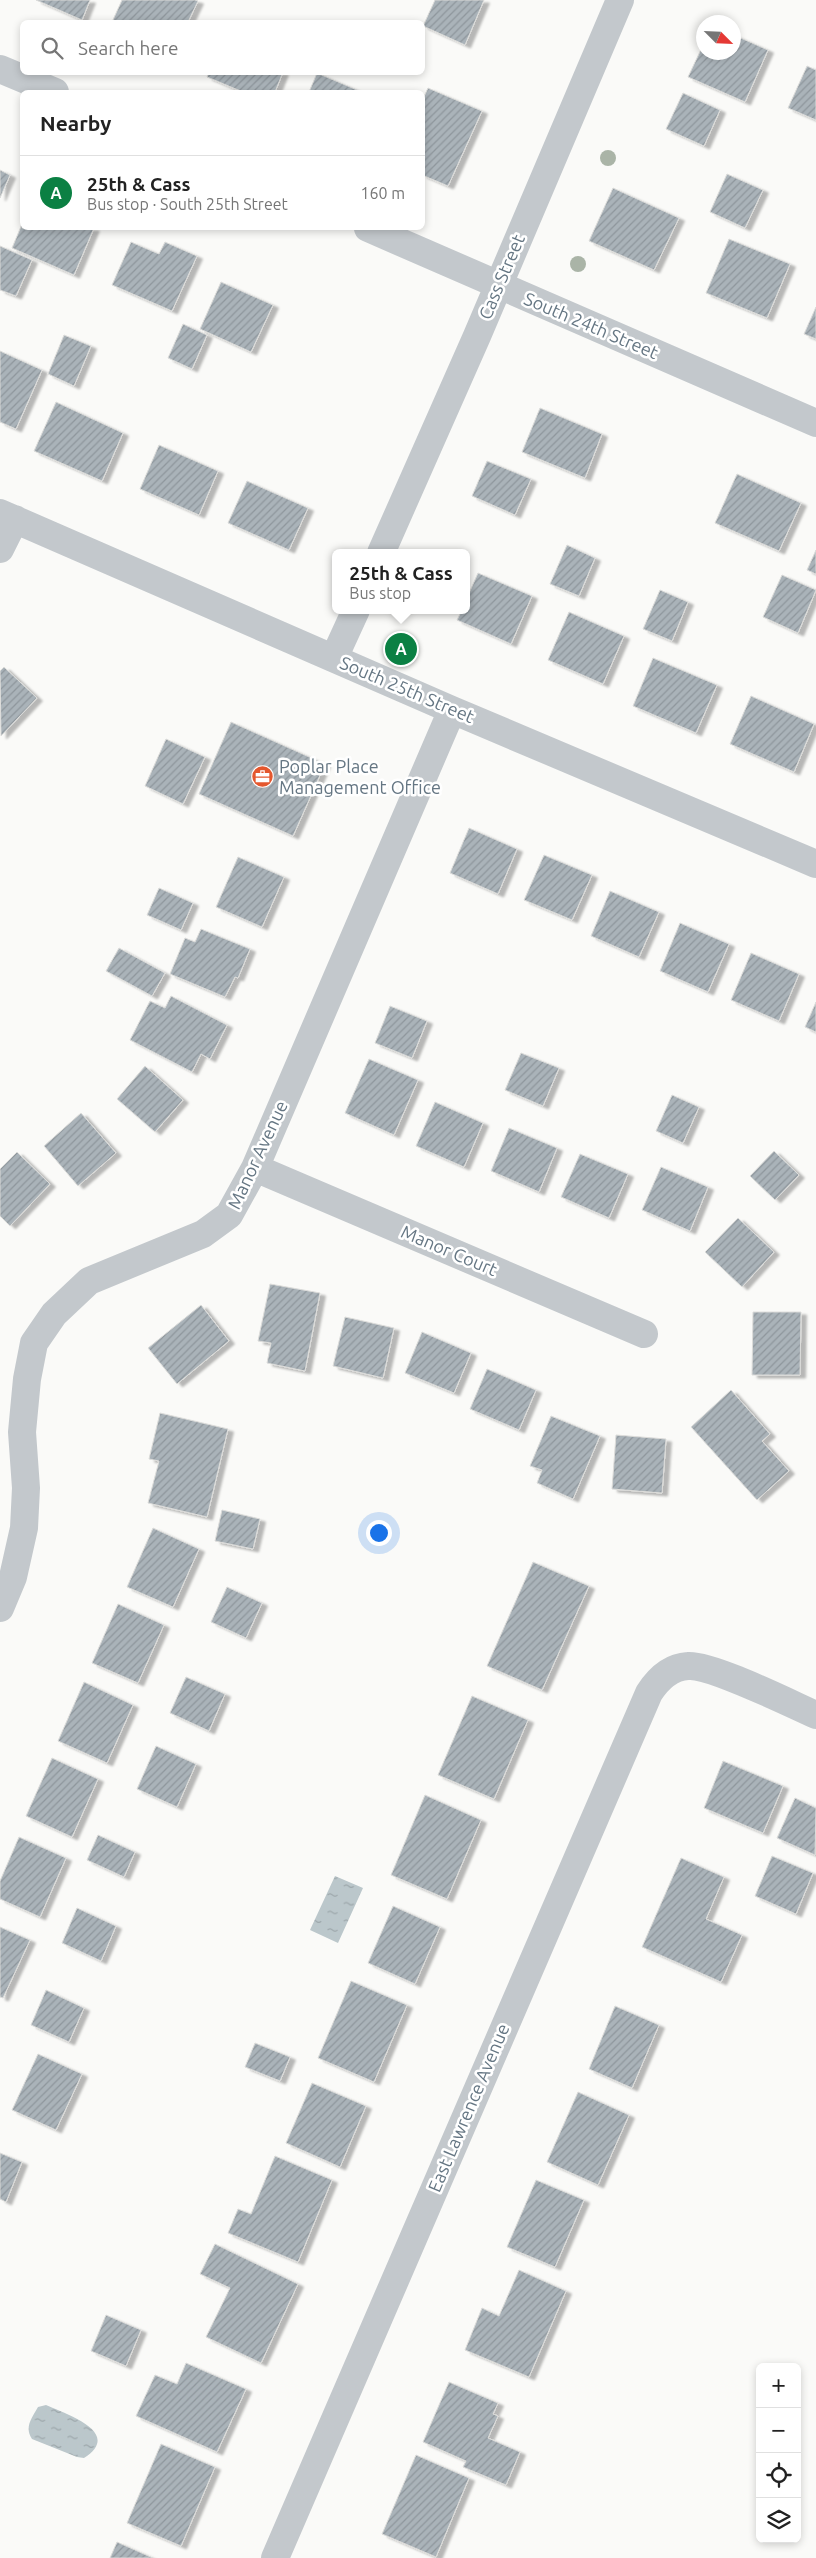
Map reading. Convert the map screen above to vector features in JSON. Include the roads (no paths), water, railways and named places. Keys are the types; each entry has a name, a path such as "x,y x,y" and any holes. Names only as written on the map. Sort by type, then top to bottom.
{"street":[{"name":"Cass Street","path":"383,549 499,286 620,0"},
{"path":"0,69 50,90"},
{"name":"South 24th Street","path":"373,230 816,423"},
{"path":"0,549 7,516"},
{"name":"South 25th Street","path":"7,516 452,710 816,864"},
{"path":"334,658 354,614"},
{"name":"Manor Avenue","path":"0,1608 13,1577 24,1528 26,1488 22,1432 27,1379 34,1343 54,1314 90,1281 204,1234 229,1215 255,1168 452,710"},
{"name":"Manor Court","path":"255,1168 644,1334"},
{"name":"East Lawrence Avenue","path":"275,2558 648,1692 656,1681 677,1668 701,1666 816,1715"}],"water":[{"path":"335,1876 363,1888 338,1943 310,1930"},
{"path":"46,2405 77,2419 95,2432 98,2440 95,2449 84,2458 77,2457 32,2439 29,2430 30,2423 38,2407"}],"place":[{"name":"25th & Cass","path":"401,649"},
{"name":"Poplar Place Management Office","path":"263,777"}]}
